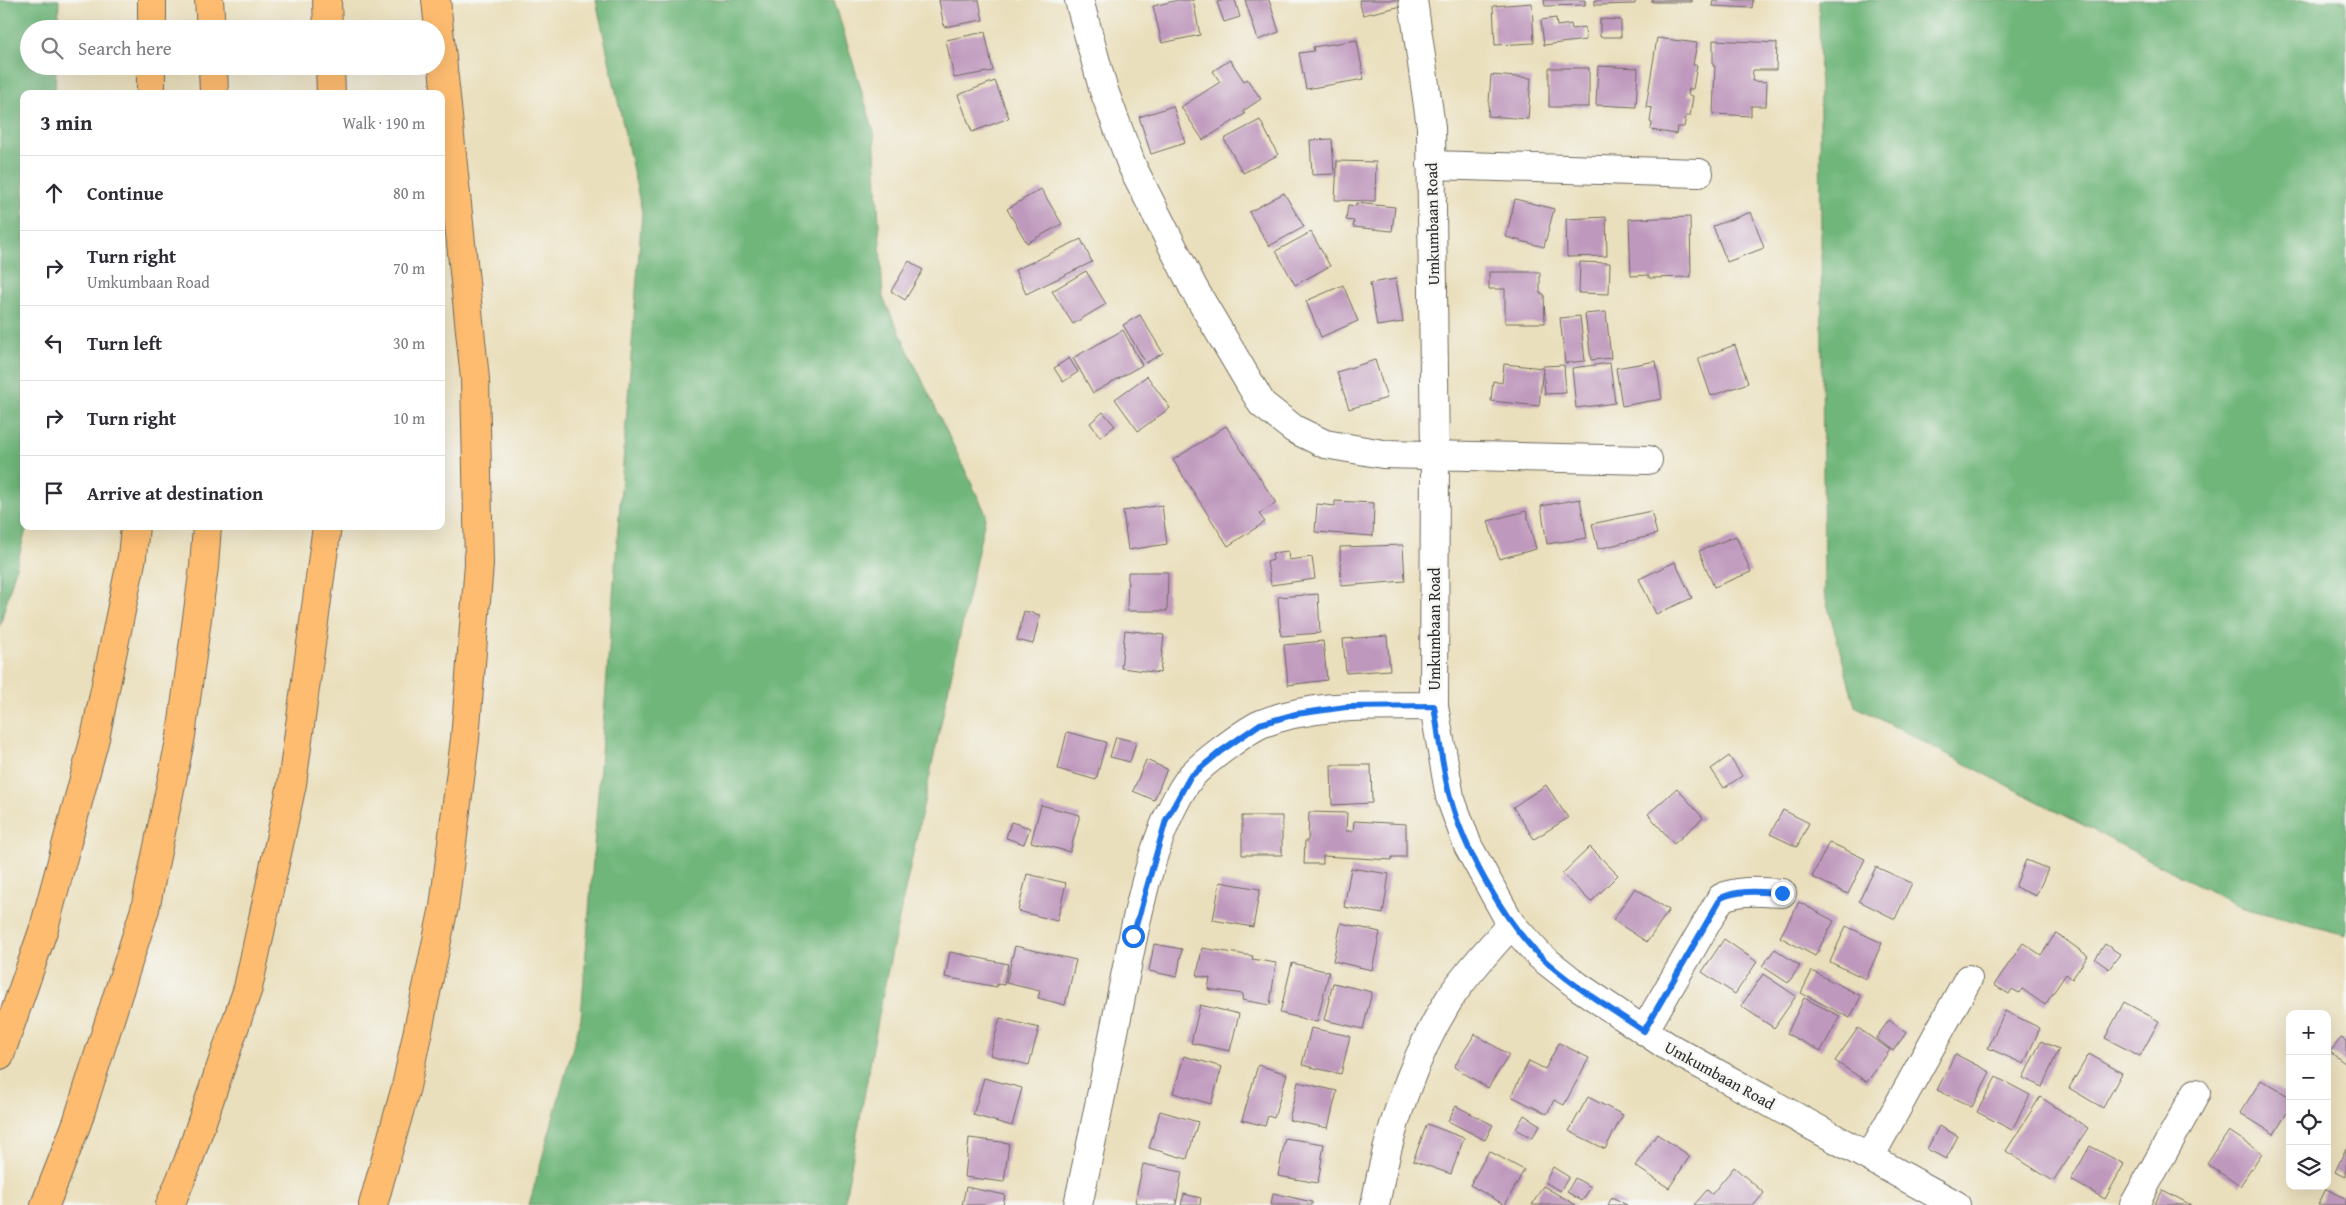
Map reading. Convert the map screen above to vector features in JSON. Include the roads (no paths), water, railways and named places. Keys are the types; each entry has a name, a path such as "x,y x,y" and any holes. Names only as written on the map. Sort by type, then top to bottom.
{"highway":[{"path":"152,0 152,20"},
{"path":"210,0 211,20"},
{"path":"327,0 328,20"},
{"path":"436,0 438,20"},
{"path":"151,75 151,90"},
{"path":"213,75 214,90"},
{"path":"330,75 331,90"},
{"path":"373,1205 406,1087 444,907 465,739 479,564 474,379 444,75"},
{"path":"0,1055 44,928 95,738 132,557 135,530"},
{"path":"44,1205 77,1123 145,909 181,736 204,567 207,530"},
{"path":"170,1205 188,1162 248,988 292,784 326,530"}],"street":[{"path":"1079,0 1103,88 1132,166 1194,290 1262,404 1294,429 1325,444 1383,454 1648,460"},
{"name":"Umkumbaan Road","path":"1413,0 1431,127 1435,456 1434,706 1450,797 1468,846 1511,924 1540,956 1578,986 1667,1046 1956,1205"},
{"path":"1431,165 1699,173"},
{"path":"1078,1205 1142,900 1166,820 1190,777 1221,751 1260,724 1296,714 1346,707 1434,706"},
{"path":"1644,1031 1721,898 1731,893 1743,892 1782,893"},
{"path":"1376,1205 1402,1105 1424,1048 1451,997 1511,924"},
{"path":"1870,1158 1968,979"},
{"path":"2134,1205 2196,1094"}]}
